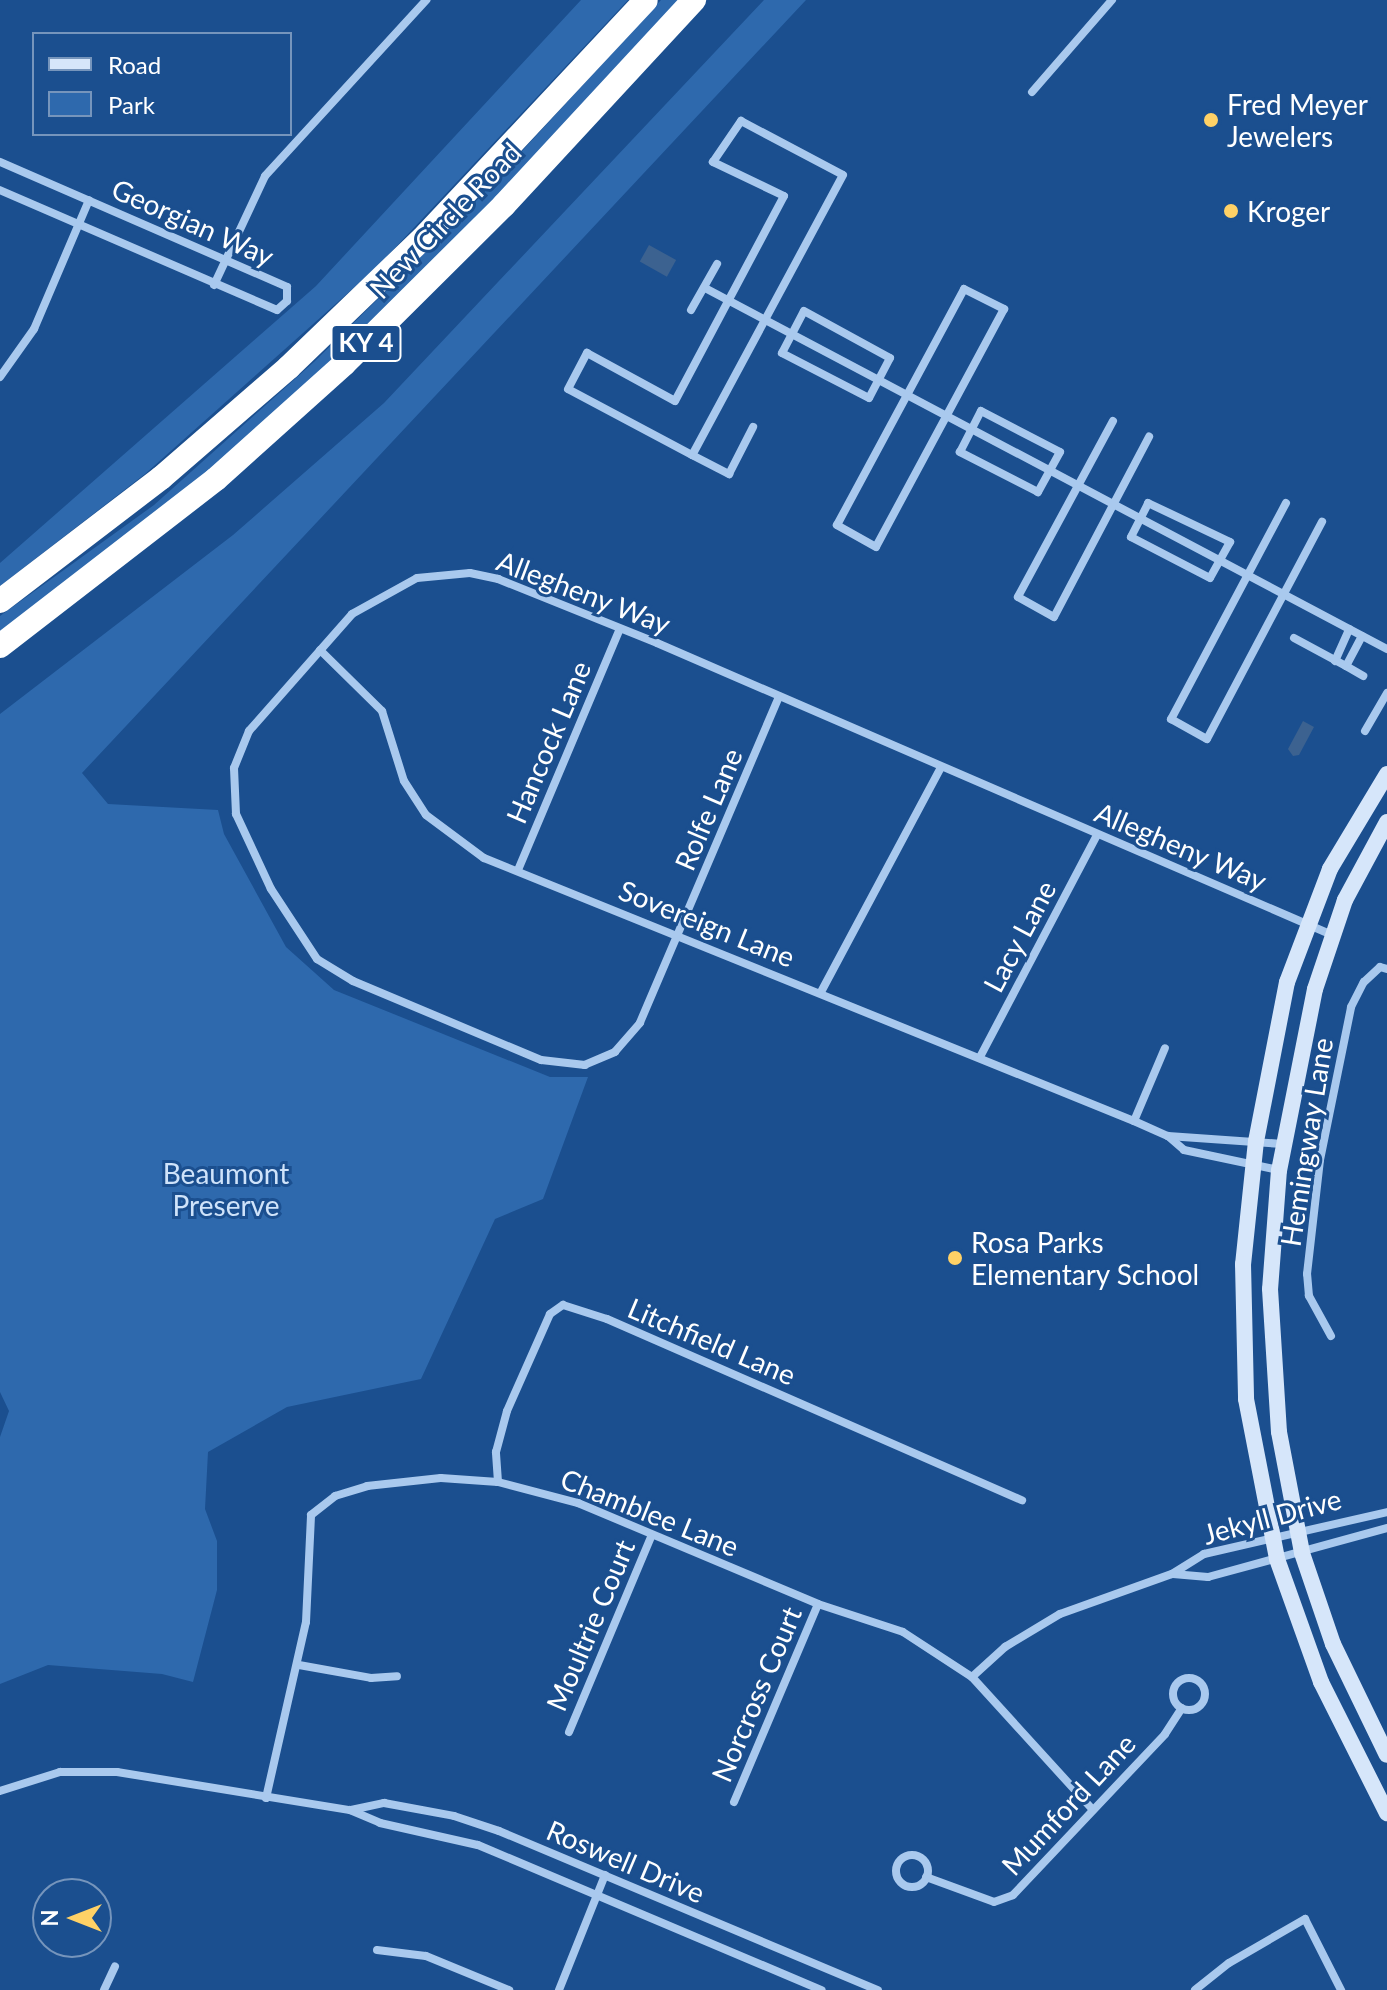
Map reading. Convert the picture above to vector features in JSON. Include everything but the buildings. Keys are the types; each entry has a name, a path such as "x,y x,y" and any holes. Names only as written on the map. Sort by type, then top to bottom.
{"highway":[{"name":"New Circle Road","path":"0,601 161,478 289,367 427,234 646,0"},
{"name":"New Circle Road","path":"0,646 216,479 344,364 504,205 694,0"}],"street":[{"path":"214,285 265,176 426,0"},
{"path":"1032,92 1112,0"},
{"path":"692,455 843,175 741,121 713,162 784,196 732,302 675,401 587,353 568,389 692,455 729,474 753,427"},
{"name":"Georgian Way","path":"0,162 287,287 287,301 277,310 0,190"},
{"path":"0,377 22,352 89,200"},
{"path":"691,310 717,264"},
{"path":"705,288 1387,649"},
{"path":"964,289 1004,309 876,547 837,525 907,395 964,289"},
{"path":"804,311 890,358 879,379 869,398 782,353 804,311"},
{"path":"981,411 1060,452 1050,470 1038,492 960,452 981,411"},
{"path":"1113,421 1018,597 1054,617 1149,437"},
{"path":"1148,503 1230,542 1210,578 1131,537 1140,518 1148,503"},
{"path":"1286,503 1171,719 1207,739 1322,522"},
{"name":"Allegheny Way","path":"678,936 631,1038 601,1060 571,1066 541,1060 353,981 317,959 295,932 244,837 233,780 249,731 363,604 433,573 498,579 1332,935"},
{"path":"1335,661 1349,629"},
{"name":"Hancock Lane","path":"518,870 619,631"},
{"path":"1346,666 1362,636"},
{"path":"1294,638 1363,676"},
{"name":"Sovereign Lane","path":"320,650 382,711 404,781 426,815 460,845 1134,1121 1168,1136 1184,1150 1279,1170"},
{"path":"1365,731 1387,693"},
{"name":"Rolfe Lane","path":"678,936 778,699"},
{"path":"821,992 940,769"},
{"path":"1387,774 1348,834 1307,924 1276,1021 1256,1141 1243,1264 1244,1353 1253,1448 1277,1559 1321,1682 1387,1813"},
{"path":"1387,822 1332,935 1283,1144 1279,1170 1272,1353 1302,1553 1333,1644 1387,1755"},
{"name":"Lacy Lane","path":"980,1057 1097,835"},
{"name":"Hemingway Lane","path":"1331,1336 1309,1296 1307,1274 1320,1160 1351,1007 1375,971 1387,969"},
{"path":"1134,1121 1165,1048"},
{"name":"Sovereign Lane","path":"1168,1136 1283,1144"},
{"name":"Litchfield Lane","path":"498,1482 496,1452 507,1411 550,1314 563,1305 1022,1500"},
{"name":"Chamblee Lane","path":"266,1798 299,1665 310,1570 309,1522 319,1505 391,1482 498,1482 578,1503 818,1604 903,1632 972,1677 1092,1809"},
{"name":"Jekyll Drive","path":"972,1677 1005,1647 1060,1614 1172,1574 1204,1554 1387,1512"},
{"name":"Jekyll Drive","path":"1172,1574 1208,1577 1387,1528"},
{"name":"Moultrie Court","path":"569,1732 652,1535"},
{"name":"Norcross Court","path":"734,1802 818,1604"},
{"path":"299,1665 371,1678 397,1676"},
{"name":"Mumford Lane","path":"926,1877 986,1900 1007,1899 1182,1708"},
{"name":"Roswell Drive","path":"0,1791 60,1772 117,1772 350,1810 380,1823 478,1845 822,1990"},
{"name":"Roswell Drive","path":"350,1810 384,1803 454,1816 605,1875 878,1990"},
{"path":"559,1990 605,1875"},
{"path":"1195,1990 1229,1963 1305,1919 1341,1990"},
{"path":"377,1950 426,1956 509,1990"},
{"path":"104,1990 115,1966"}],"green space":[{"path":"581,0 628,0 377,267 145,474 0,586 0,563 316,286"},
{"path":"661,0 684,0 530,165 318,378 161,514 0,634 0,616 154,505 315,361 465,213"},
{"name":"Beaumont Preserve","path":"764,0 806,0 82,773 108,804 218,810 224,834 286,947 334,990 550,1077 588,1077 543,1199 495,1219 421,1379 287,1407 208,1452 205,1509 217,1541 217,1590 193,1682 162,1674 48,1665 0,1684 0,1437 9,1411 0,1392 0,714 233,535 384,403"}],"shaded area":[{"path":"649,245 676,260 667,277 640,262"},
{"path":"1303,721 1314,727 1299,755 1293,756 1288,749"}],"place":[{"name":"Fred Meyer Jewelers","path":"1211,120"},
{"name":"Kroger","path":"1231,211"},
{"name":"Rosa Parks Elementary School","path":"955,1258"}]}
